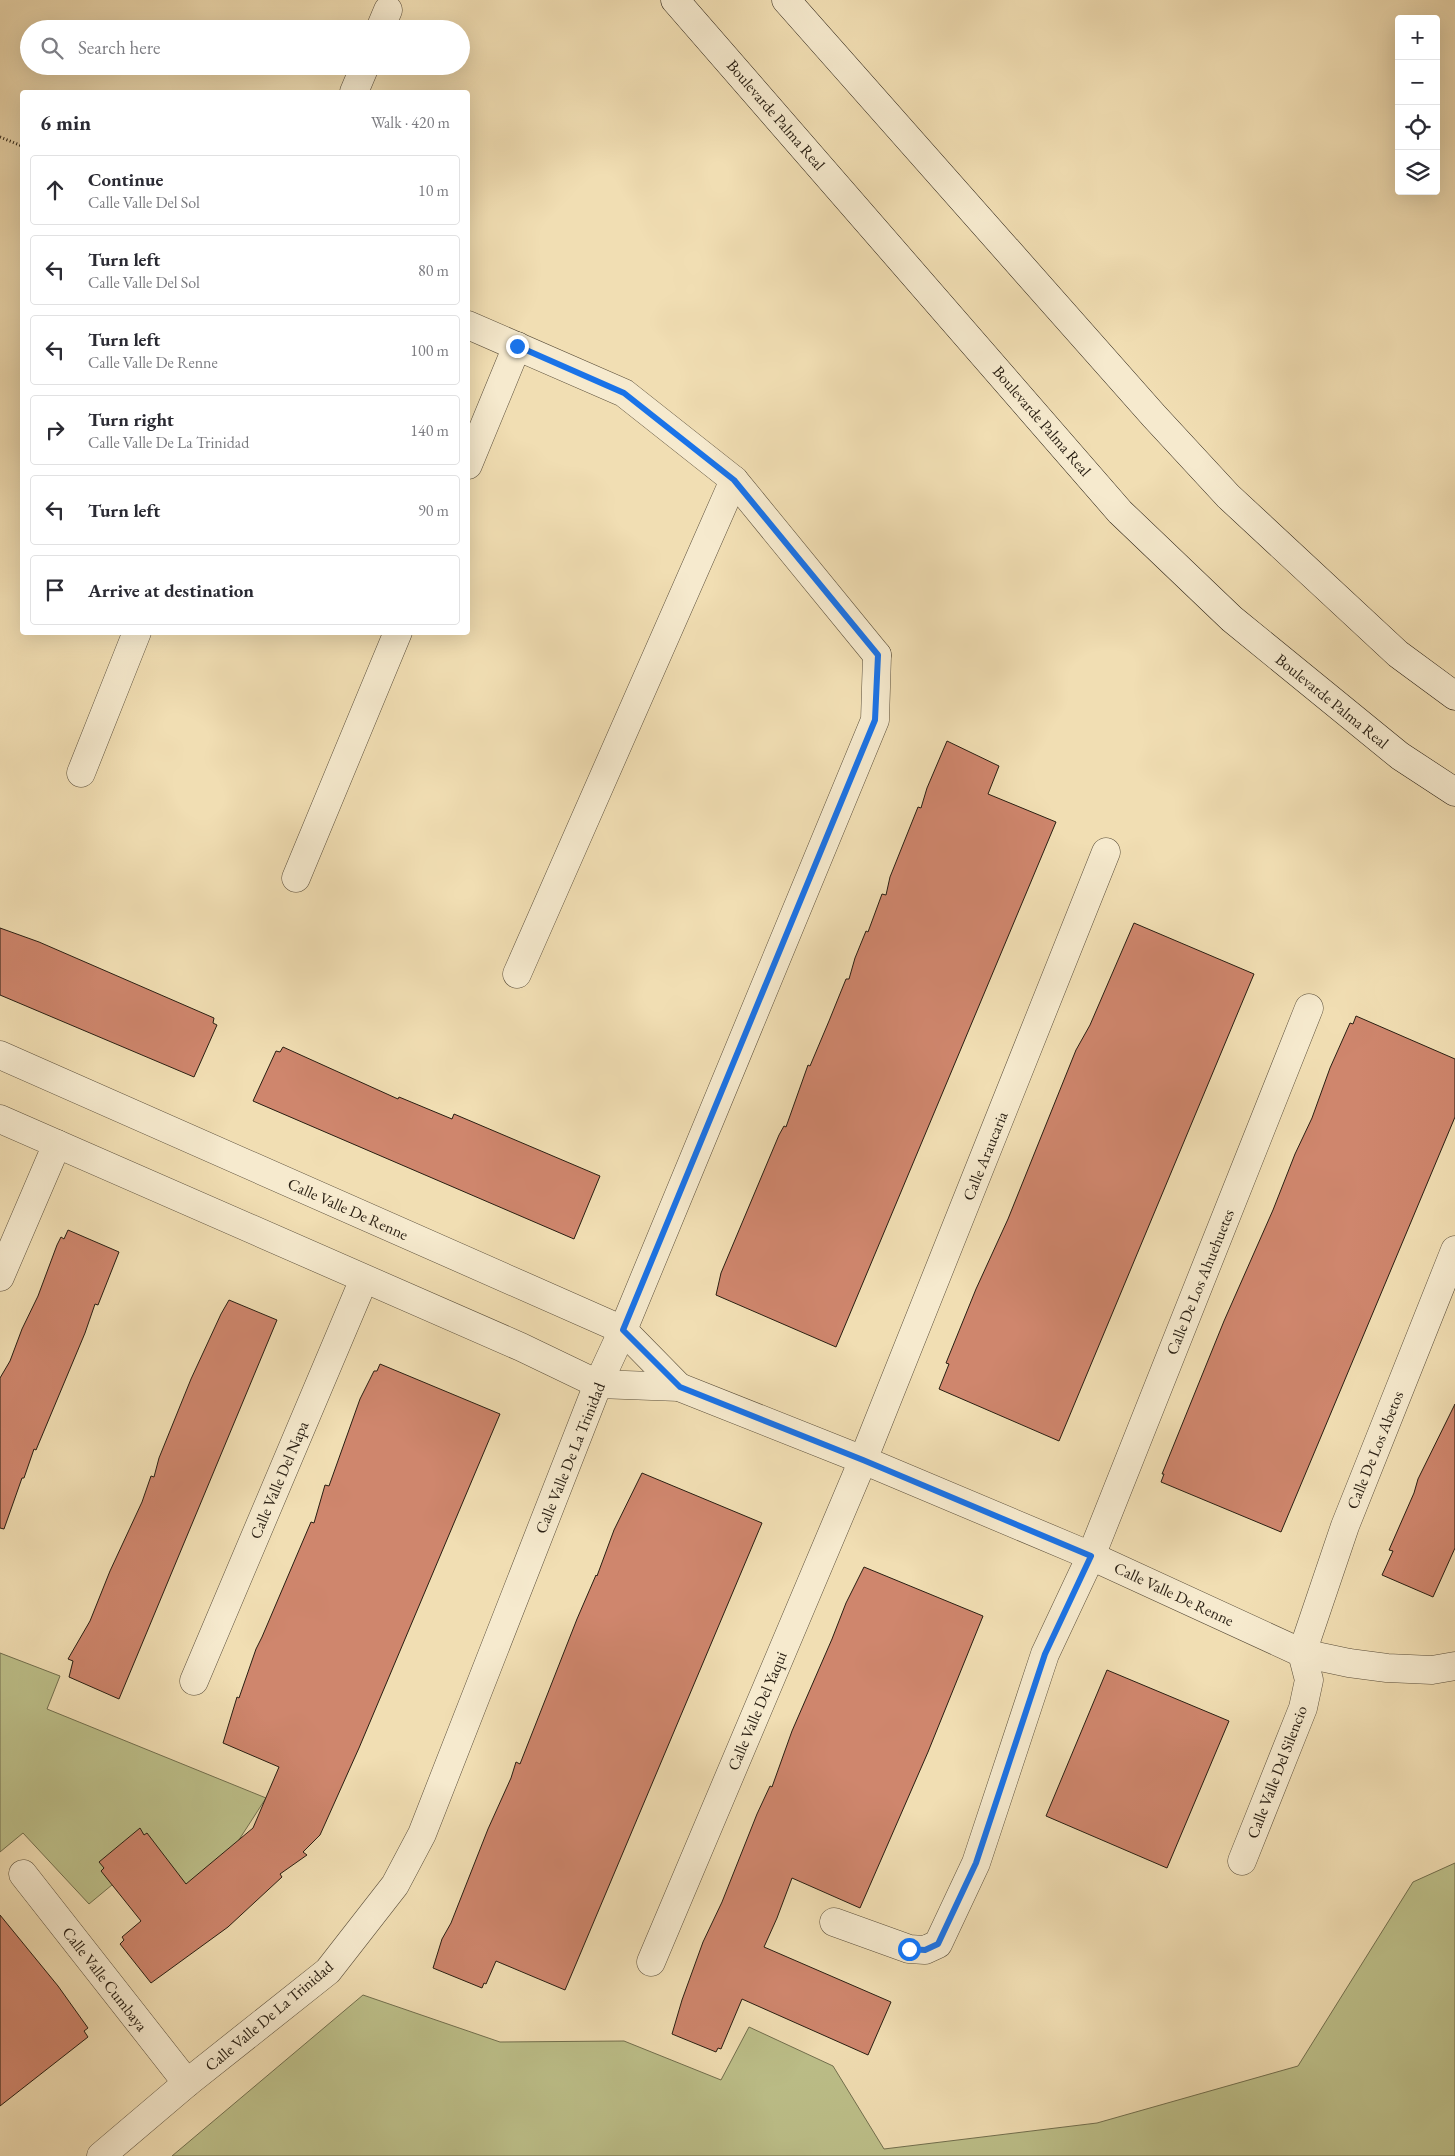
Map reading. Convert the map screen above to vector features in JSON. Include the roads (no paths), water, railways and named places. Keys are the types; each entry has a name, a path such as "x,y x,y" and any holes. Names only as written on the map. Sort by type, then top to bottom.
{"street":[{"name":"Boulevarde Palma Real","path":"675,0 1120,512 1232,620 1400,756 1455,792"},
{"path":"786,0 1228,496 1398,654 1455,696"},
{"path":"355,90 361,75"},
{"path":"470,326 624,393 734,480 517,974"},
{"path":"470,460 517,346"},
{"name":"Calle Valle De La Trinidad","path":"101,2156 187,2083 328,1972 395,1885 422,1834 598,1384 623,1330 875,720 878,655 734,480"},
{"path":"81,774 136,635"},
{"path":"296,878 397,635"},
{"name":"Calle Araucaria","path":"863,1460 1106,852"},
{"name":"Calle De Los Ahuehuetes","path":"834,1922 909,1949 925,1950 938,1944 976,1863 1045,1654 1091,1556 1309,1008"},
{"name":"Calle Valle De Renne","path":"0,1055 623,1330 680,1387"},
{"name":"Calle Valle De Renne","path":"0,1119 364,1280 521,1347 598,1384 680,1387 863,1460 1091,1556 1302,1653 1349,1663 1387,1668 1432,1670 1455,1666"},
{"path":"0,1277 57,1144"},
{"name":"Calle De Los Abetos","path":"1302,1653 1345,1526 1455,1250"},
{"name":"Calle Valle Del Napa","path":"194,1681 364,1280"},
{"name":"Calle Valle Del Yaqui","path":"651,1962 863,1460"},
{"name":"Calle Valle Del Silencio","path":"1242,1861 1303,1708 1309,1680 1302,1653"},
{"name":"Calle Valle Cumbaya","path":"23,1874 187,2083"}]}
